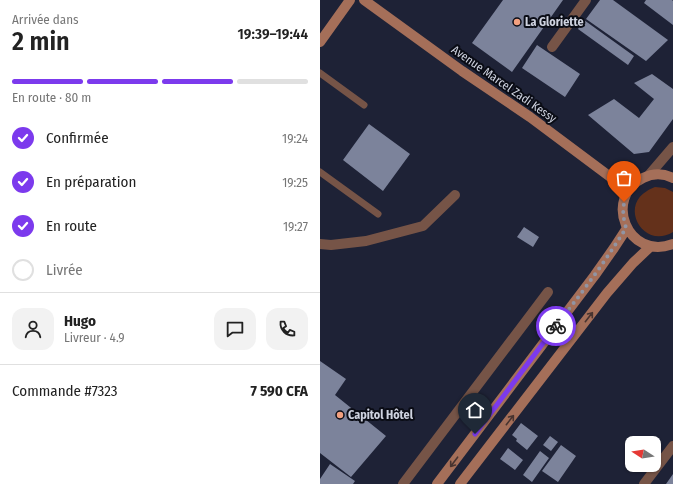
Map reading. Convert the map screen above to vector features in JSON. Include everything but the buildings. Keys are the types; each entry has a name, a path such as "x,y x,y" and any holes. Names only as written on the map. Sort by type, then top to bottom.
{"main road":[{"path":"320,42 350,0"},
{"name":"Avenue Marcel Zadi Kessy","path":"364,0 629,189"},
{"path":"671,174 649,175 638,181 629,189 624,202 623,215 626,228 637,240 651,246 665,247 673,244"},
{"path":"437,484 595,275 626,228"},
{"path":"460,484 607,293 633,263 651,246"}],"street":[{"path":"552,47 586,0"},
{"path":"649,175 673,147"},
{"path":"320,244 331,245 366,241 423,226 455,195"},
{"path":"403,484 548,292"},
{"path":"644,484 673,446"}],"lane":[{"path":"320,73 364,105"},
{"path":"320,172 378,214"}],"shaded area":[{"path":"655,187 665,188 673,192 673,232 662,236 653,235 645,231 635,216 635,207 639,198 648,190"}],"way so far":[{"path":"556,326 595,275 626,228 623,215 624,202"}],"place":[{"name":"La Gloriette","path":"517,22"},
{"name":"Capitol Hôtel","path":"340,415"}],"route":[{"path":"475,434 556,326"}]}
